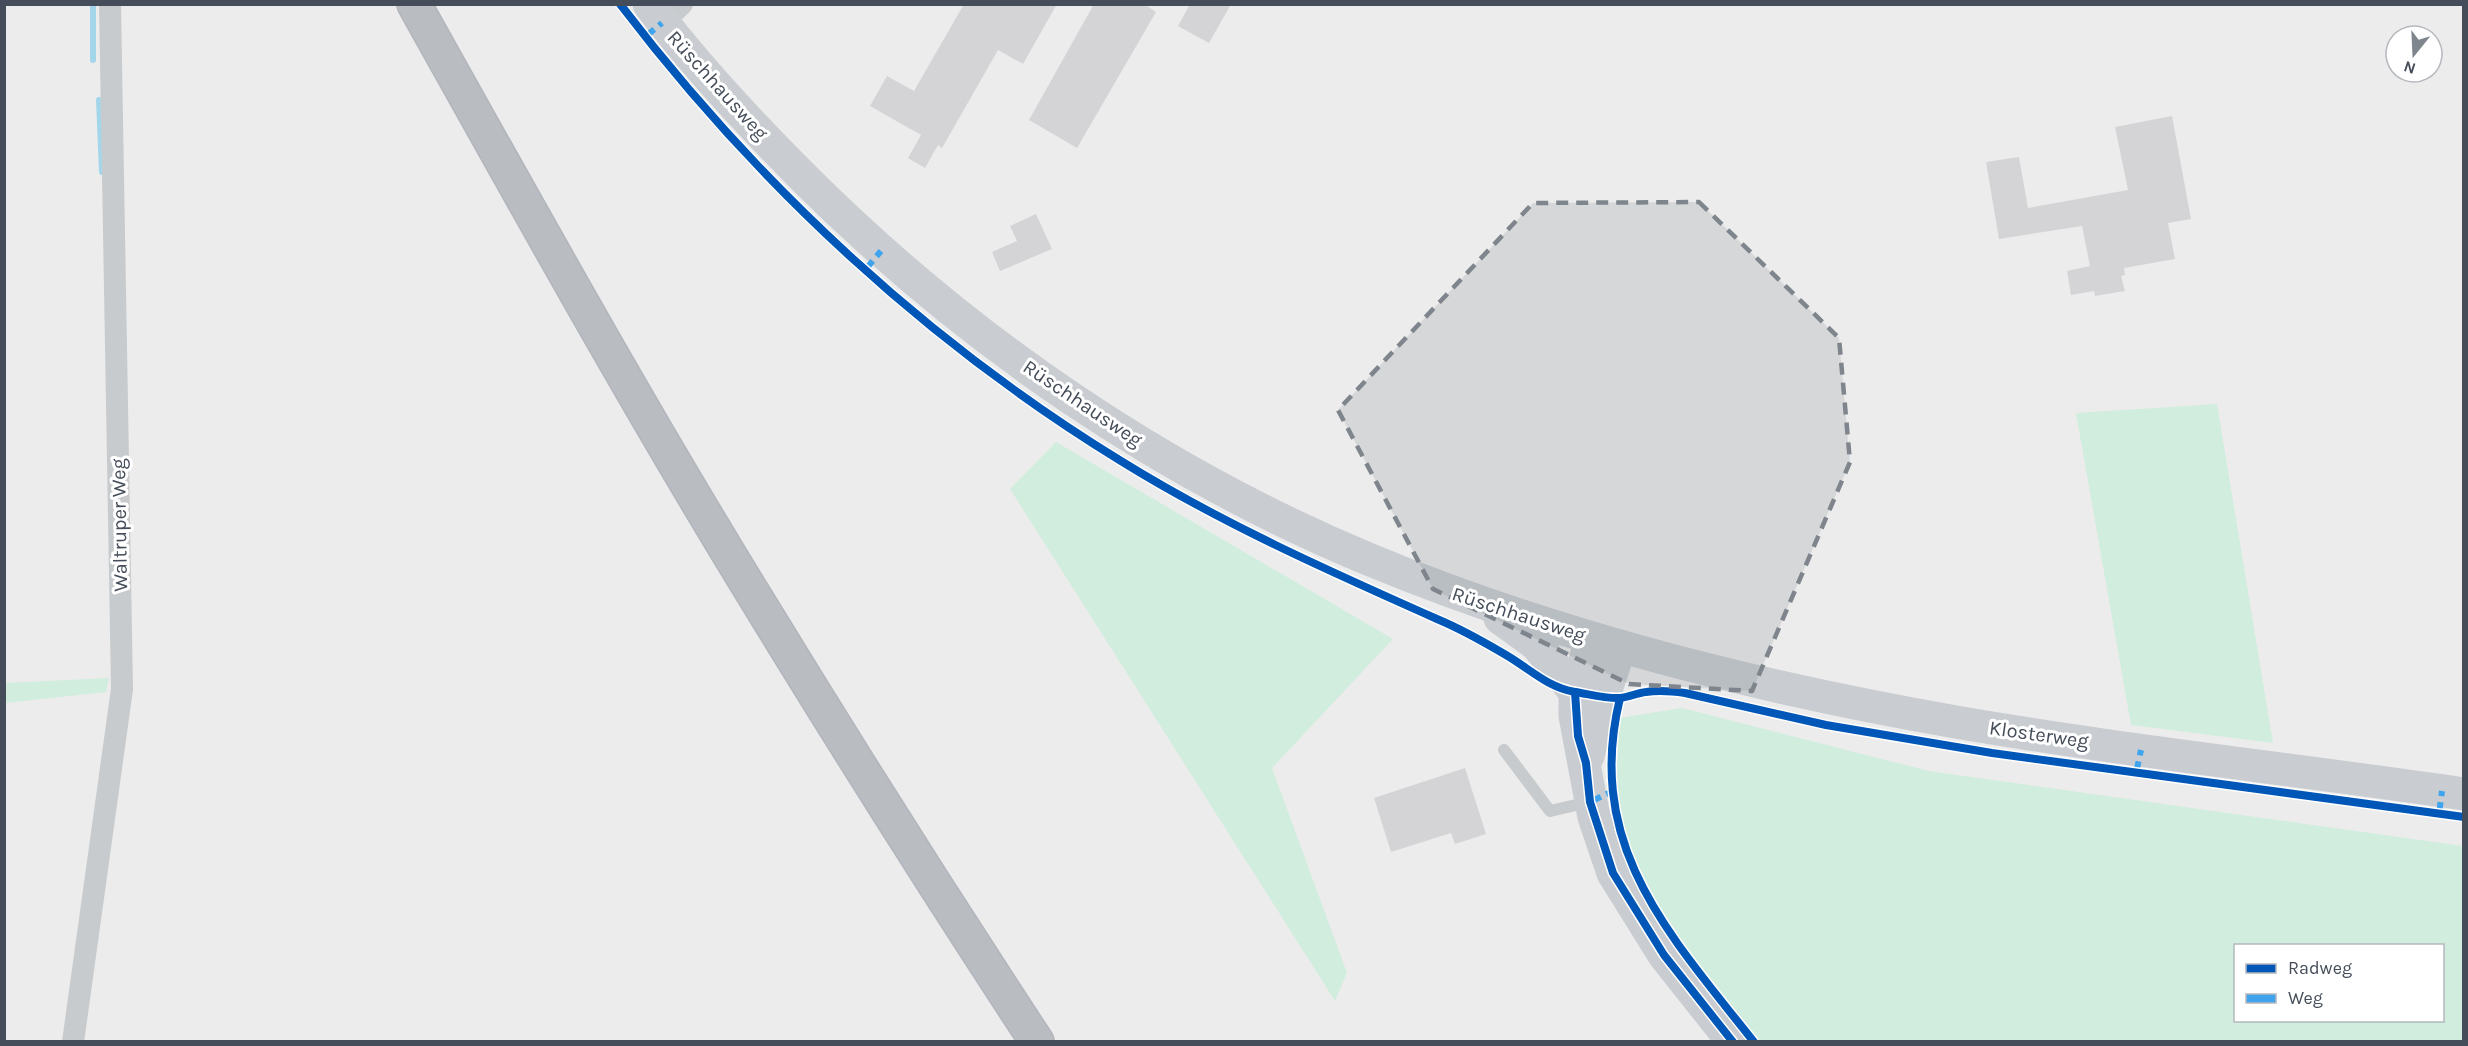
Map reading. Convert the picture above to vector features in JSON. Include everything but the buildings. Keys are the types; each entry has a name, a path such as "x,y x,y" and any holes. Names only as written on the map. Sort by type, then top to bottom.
{"highway":[{"path":"393,4 616,397 736,601 886,841 1015,1041"},
{"path":"414,4 644,411 755,598 923,866 1037,1041"}],"main road":[{"name":"Rüschhausweg","path":"664,10 724,95 834,208 917,282 1055,388 1198,476 1370,560 1461,595 1606,642"},
{"path":"1461,595 1536,644 1575,692 1578,736 1586,763 1590,801 1612,873 1664,955 1733,1041"},
{"path":"1575,692 1606,642"},
{"path":"1586,763 1598,715 1606,642"},
{"name":"Klosterweg","path":"1606,642 1810,693 1955,722 2193,758 2463,794"}],"street":[{"name":"Waltruper Weg","path":"73,1041 122,688 110,4"}],"lane":[{"path":"1504,750 1550,811 1590,801"}],"highlighted area":[{"path":"1699,202 1839,338 1850,462 1752,691 1629,684 1433,589 1338,410 1533,203"}],"green space":[{"path":"2217,404 2273,743 2131,725 2076,413"},
{"path":"1056,442 1393,639 1272,768 1347,973 1335,1001 1010,489"},
{"path":"109,678 106,692 5,703 5,683"},
{"path":"1682,708 1929,771 2463,846 2463,1041 1755,1041 1717,993 1656,904 1624,839 1616,789 1619,718"}],"waterway":[{"path":"93,4 93,60"},
{"path":"99,100 102,172"}],"marked path":[{"path":"645,37 662,23"},
{"path":"865,270 881,251"},
{"path":"2136,773 2141,750"},
{"path":"1590,802 1613,791"},
{"path":"2439,814 2442,791"}],"cycle path":[{"path":"620,4 673,71 788,197 849,256 980,365 1049,415 1159,484 1236,526 1464,631 1539,677 1565,690 1615,698 1656,691 1685,693 1826,725 1992,753 2464,817"},
{"path":"1575,692 1578,736 1586,763 1590,802 1613,873 1664,955 1733,1042"},
{"path":"1620,698 1612,751 1614,799 1624,843 1642,885 1665,925 1754,1042"}]}
